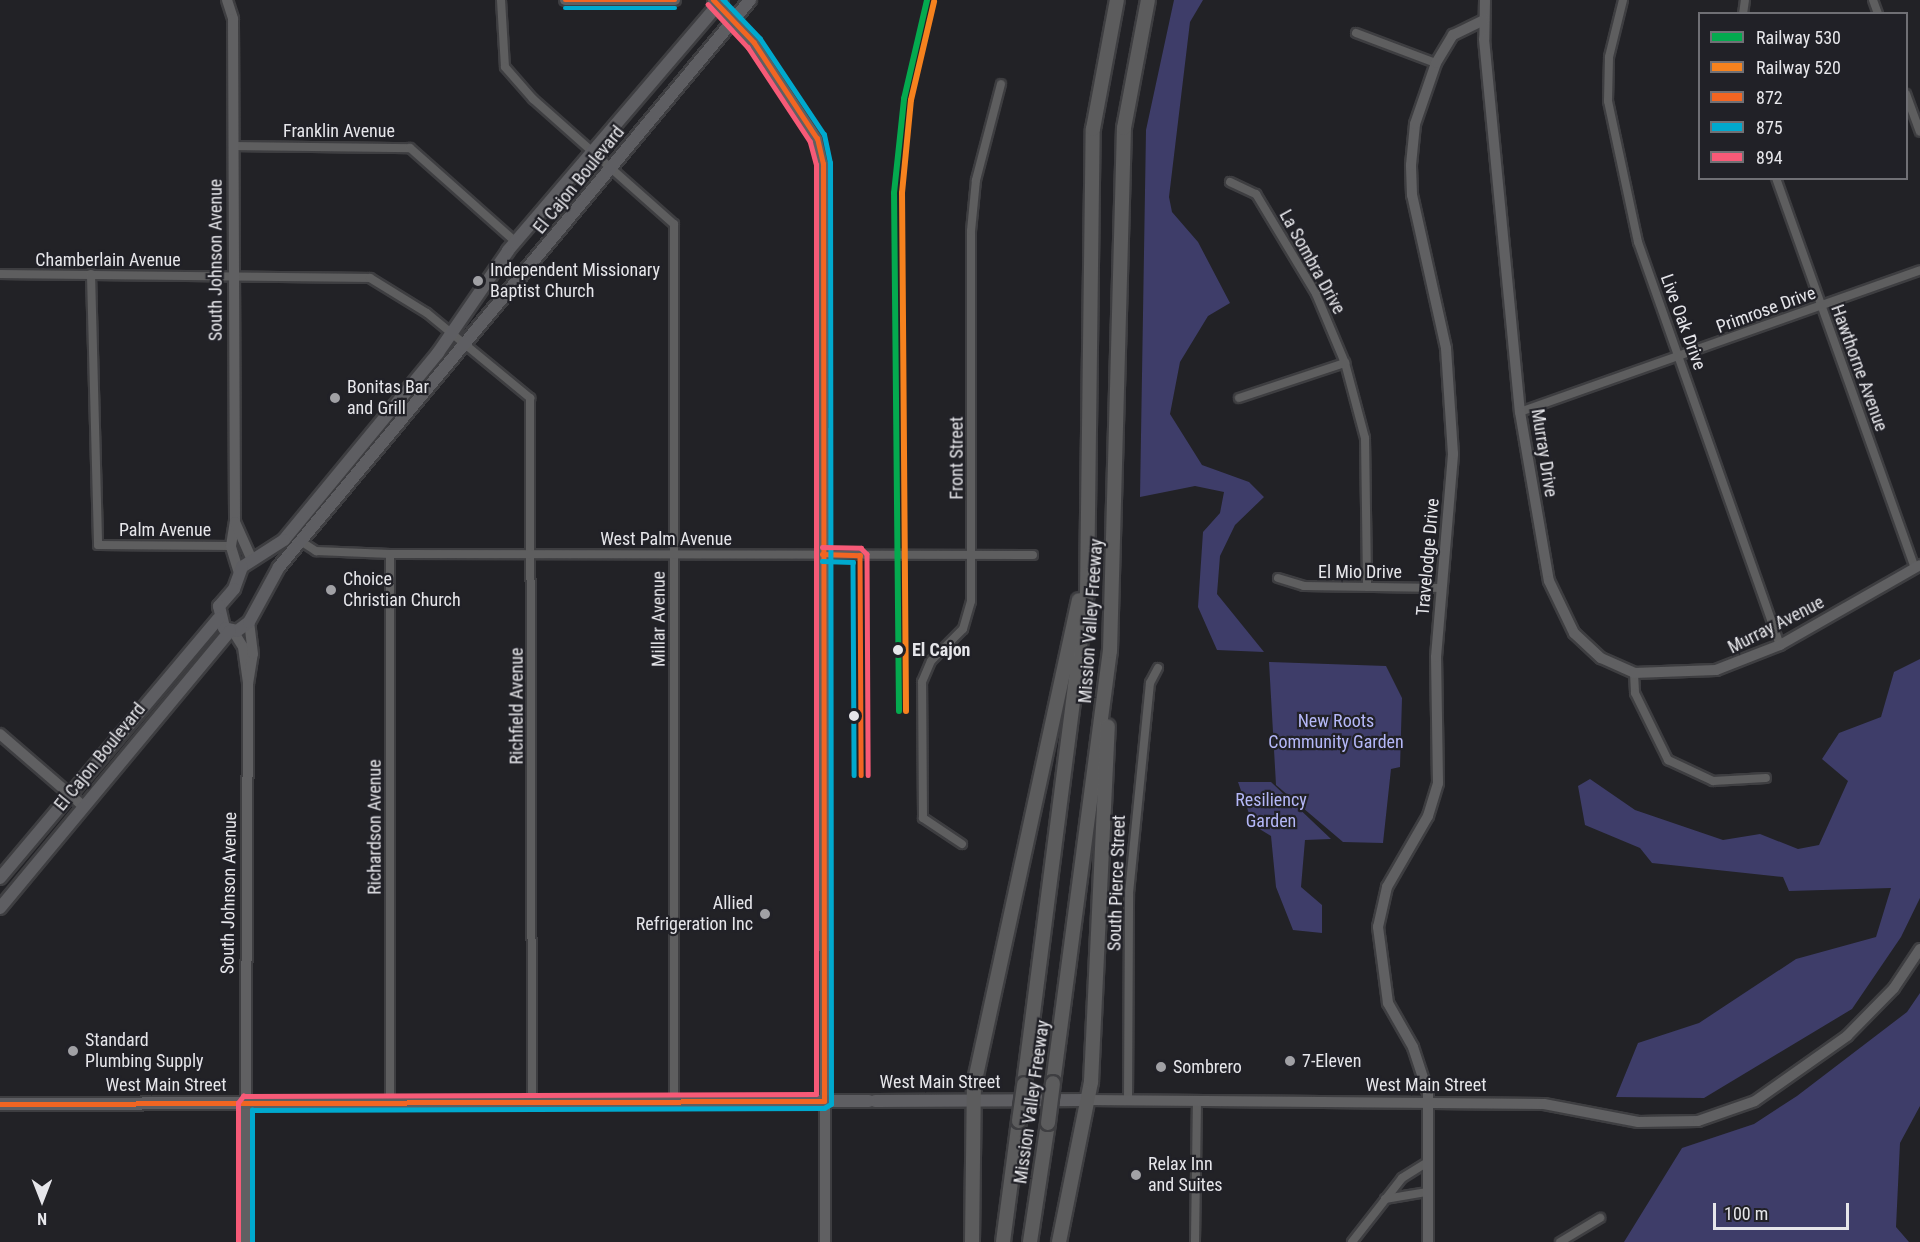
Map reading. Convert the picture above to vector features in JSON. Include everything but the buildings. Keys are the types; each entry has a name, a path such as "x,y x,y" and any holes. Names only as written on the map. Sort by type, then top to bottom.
{"highway":[{"name":"Mission Valley Freeway","path":"1003,1242 1078,685 1091,539 1094,129 1117,0"},
{"name":"Mission Valley Freeway","path":"1030,1242 1048,1123 1110,651 1124,128 1148,0"},
{"path":"972,1242 973,1100 1091,539"},
{"path":"1059,1242 1089,1100 1110,651"}],"main road":[{"name":"El Cajon Boulevard","path":"0,908 83,806 232,631 249,622 275,575 463,342 486,324 750,0"},
{"name":"El Cajon Boulevard","path":"0,878 218,619 219,606 239,573 284,540 452,332 516,242 718,1"},
{"path":"255,560 275,575"},
{"path":"218,619 232,631"},
{"name":"West Main Street","path":"0,1104 390,1100 531,1102 674,1099 1089,1100"}],"street":[{"name":"South Johnson Avenue","path":"227,0 233,19 234,146 232,275 235,522 231,546 239,573"},
{"name":"Millar Avenue","path":"501,0 505,66 591,153 674,224 674,1099"},
{"path":"565,0 675,0"},
{"name":"Murray Drive","path":"1485,0 1484,20 1520,412 1556,603 1591,650 1634,673"},
{"name":"Live Oak Drive","path":"1623,0 1609,57 1609,114 1638,242 1682,356 1780,645"},
{"path":"718,1 735,18 816,139 822,164 825,1242"},
{"name":"Travelodge Drive","path":"1428,1242 1429,1104 1413,1047 1388,1003 1378,927 1387,887 1428,816 1437,783 1442,588 1452,401 1443,330 1412,195 1411,165 1415,124 1436,63 1453,35 1484,20"},
{"path":"1356,33 1436,63"},
{"name":"Front Street","path":"962,844 923,818 922,682 931,661 956,640 969,614 971,554 970,231 976,180 1001,84"},
{"path":"1908,99 1920,132"},
{"name":"Franklin Avenue","path":"234,146 411,148 516,242"},
{"name":"Hawthorne Avenue","path":"1777,180 1820,306 1918,566"},
{"name":"La Sombra Drive","path":"1230,182 1256,194 1316,294 1345,363 1365,438 1367,587"},
{"name":"Primrose Drive","path":"1520,412 1920,270"},
{"name":"Chamberlain Avenue","path":"0,274 370,278 452,332 463,342"},
{"name":"Palm Avenue","path":"92,274 98,545 231,546"},
{"name":"Richfield Avenue","path":"463,342 533,403 531,1102"},
{"path":"1239,398 1345,363"},
{"name":"South Johnson Avenue","path":"235,522 255,560"},
{"name":"West Palm Avenue","path":"303,542 316,550 390,554 1033,555"},
{"name":"Richardson Avenue","path":"390,554 390,1100"},
{"name":"Murray Avenue","path":"1634,673 1700,674 1780,645 1918,566"},
{"name":"El Mio Drive","path":"1278,578 1304,586 1442,588"},
{"name":"South Johnson Avenue","path":"248,684 253,654 249,622"},
{"name":"South Johnson Avenue","path":"232,631 243,647 248,684 245,1242"},
{"name":"South Pierce Street","path":"1128,1101 1129,893 1150,683 1158,668"},
{"path":"1634,673 1635,693 1668,760 1713,781 1766,778"},
{"path":"0,734 83,806"},
{"name":"West Main Street","path":"1089,1100 1544,1104 1653,1124 1713,1118 1755,1101 1847,1036 1894,988 1920,949"},
{"path":"1195,1242 1197,1101"},
{"path":"1352,1242 1383,1199 1428,1161"},
{"path":"1383,1199 1427,1192"},
{"path":"1560,1242 1600,1218"}],"green space":[{"path":"1174,0 1203,0 1190,22 1169,197 1172,212 1198,242 1230,303 1208,316 1180,362 1170,414 1202,465 1249,482 1264,497 1235,525 1220,556 1217,594 1264,652 1217,650 1198,607 1203,532 1220,513 1224,492 1195,486 1140,497 1146,130"},
{"path":"1920,659 1920,898 1901,937 1852,1009 1704,1098 1616,1097 1638,1043 1699,1023 1796,959 1876,937 1891,888 1789,891 1783,877 1652,863 1640,848 1585,825 1578,786 1590,779 1635,810 1723,840 1760,834 1798,849 1819,845 1848,781 1822,759 1839,733 1881,717 1894,672"},
{"name":"New Roots Community Garden","path":"1269,662 1386,666 1402,698 1400,767 1391,769 1383,843 1343,842 1276,785"},
{"name":"Resiliency Garden","path":"1238,782 1271,782 1331,839 1305,840 1301,887 1322,905 1322,933 1293,930 1276,887 1271,836 1253,825"},
{"path":"1920,993 1920,1106 1900,1143 1896,1227 1909,1242 1624,1242 1682,1148 1754,1124 1797,1096 1907,1012"}],"rail line":[{"name":"530","path":"899,711 894,193 904,99 927,0"},
{"name":"520","path":"906,711 902,193 911,100 934,2"}],"transit line":[{"name":"872","path":"565,0 675,0"},
{"name":"872","path":"0,1104 824,1101 823,164 817,139 754,43 713,0"},
{"name":"875","path":"252,1242 252,1110 824,1108 831,1104 830,163 824,135 760,39 723,0"},
{"name":"894","path":"238,1242 238,1103 243,1096 816,1094 816,165 810,142 748,48 708,5"},
{"name":"875","path":"565,8 675,8"},
{"name":"894","path":"822,547 861,548 867,554 868,775"},
{"name":"872","path":"822,554 860,555 861,775"},
{"name":"875","path":"822,561 853,562 854,775"}],"place":[{"name":"Independent Missionary Baptist Church","path":"478,281"},
{"name":"Bonitas Bar and Grill","path":"335,398"},
{"name":"Choice Christian Church","path":"331,590"},
{"name":"El Cajon","path":"898,650"},
{"name":"Allied Refrigeration Inc","path":"765,914"},
{"name":"Standard Plumbing Supply","path":"73,1051"},
{"name":"7-Eleven","path":"1290,1061"},
{"name":"Sombrero","path":"1161,1067"},
{"name":"Relax Inn and Suites","path":"1136,1175"}]}
